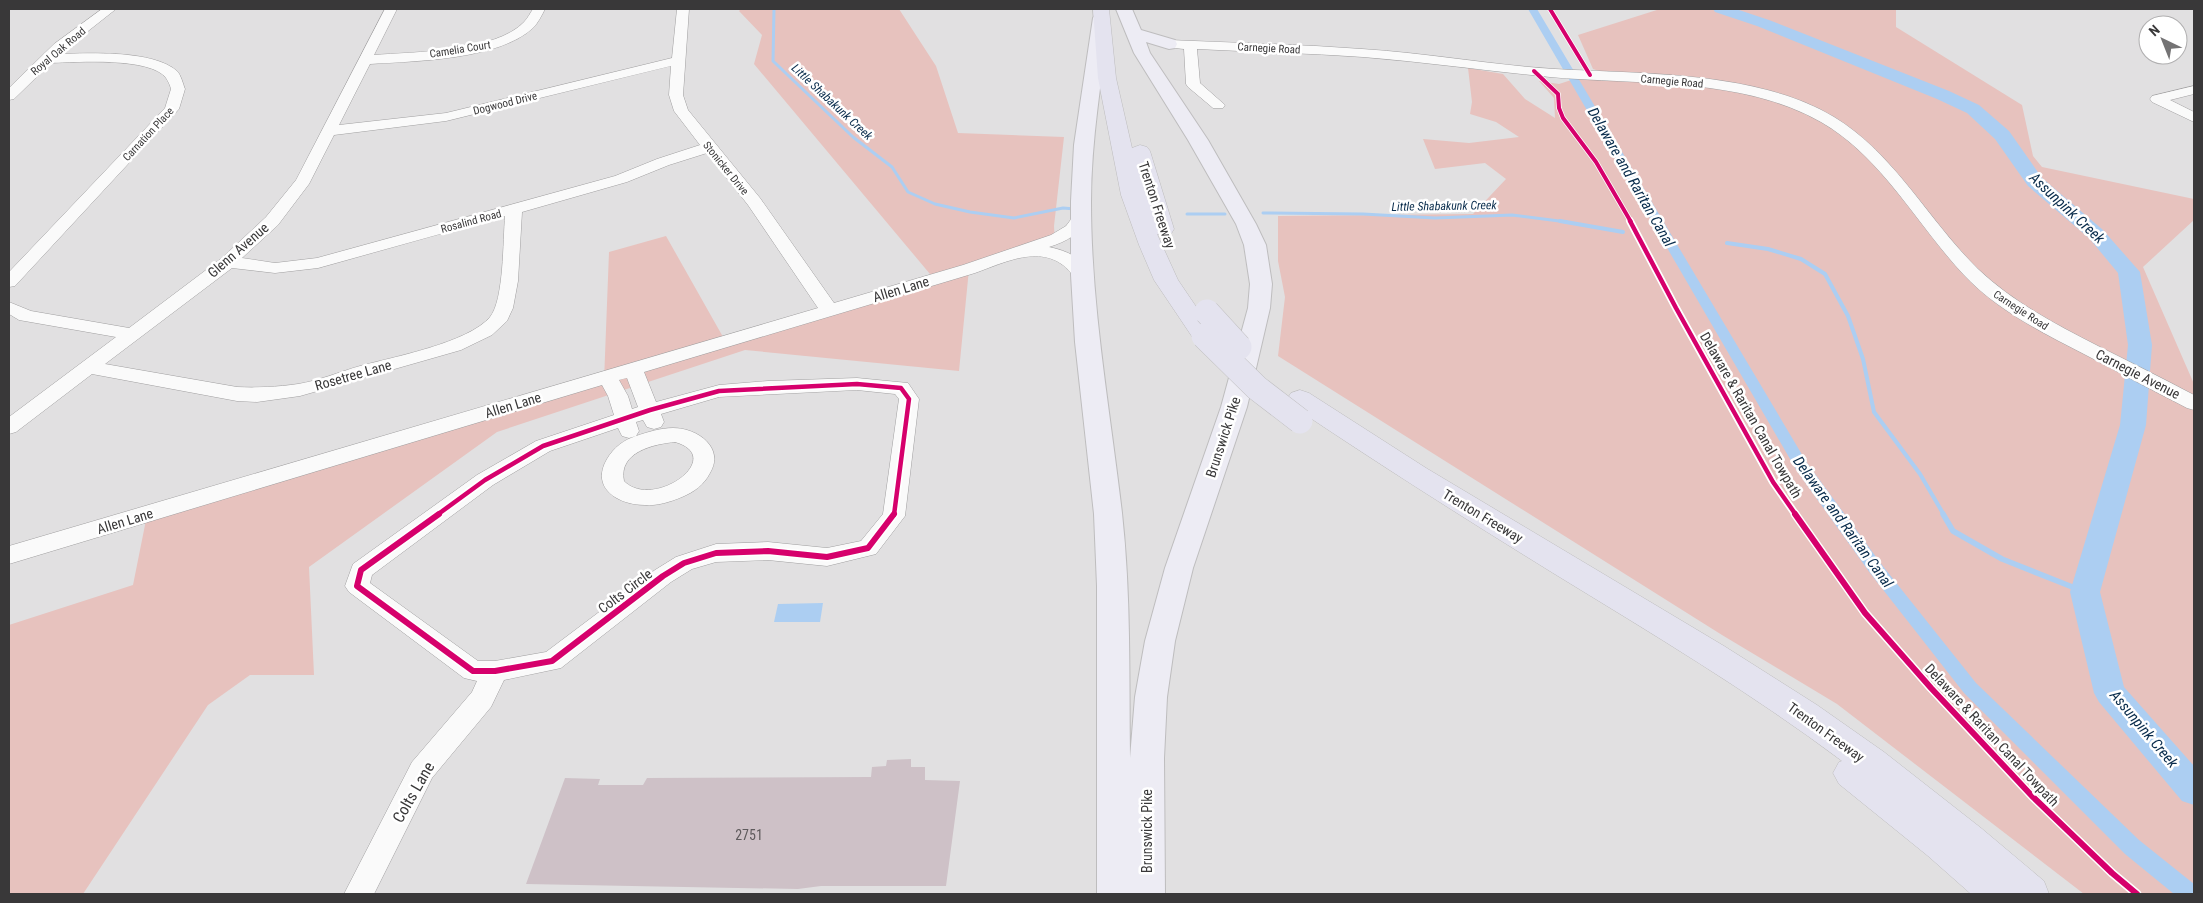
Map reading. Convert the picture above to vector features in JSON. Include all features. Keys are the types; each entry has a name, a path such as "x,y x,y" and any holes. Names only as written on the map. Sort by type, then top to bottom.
{"highway":[{"name":"Trenton Freeway","path":"1111,11 1107,78 1132,195 1150,245 1166,280 1206,324 1257,388 1378,452 1772,694 1902,787 2030,894"},
{"name":"Trenton Freeway","path":"1300,410 1757,705 1866,783 1999,894"}],"main road":[{"name":"Brunswick Pike","path":"1111,11 1134,33 1146,60 1198,140 1246,224 1255,246 1261,284 1259,308 1234,407 1177,577 1160,641 1151,697 1147,758 1147,894"},
{"path":"1111,11 1085,137 1081,211 1082,274 1087,342 1108,514 1112,586 1115,894"},
{"path":"1134,33 1169,44"},
{"path":"1146,60 1156,48 1169,44"}],"street":[{"name":"Royal Oak Road","path":"9,96 46,59 110,9"},
{"name":"Glenn Avenue","path":"9,427 228,262 265,228 290,200 303,181 391,9"},
{"name":"Camelia Court","path":"365,60 462,51 488,46 522,32 535,20 540,9"},
{"name":"Stonicker Drive","path":"683,9 676,95 677,103 681,111 754,202 829,310"},
{"name":"Carnegie Road","path":"1169,44 1398,56 1554,73 1674,80 1734,88 1780,99 1827,119 1846,130 1867,148 1984,285 2022,313 2081,345"},
{"path":"1190,44 1193,84 1218,105"},
{"name":"Carnation Place","path":"9,282 172,109 179,98 180,89 174,76 167,70 150,64 117,58 46,59"},
{"name":"Dogwood Drive","path":"329,131 446,117 679,60"},
{"path":"2194,90 2156,99 2194,118"},
{"name":"Rosalind Road","path":"228,262 275,268 304,266 621,179 663,162 710,147"},
{"name":"Rosetree Lane","path":"88,367 238,394 257,395 300,390 454,346 492,326 505,308 514,209"},
{"name":"Allen Lane","path":"9,556 1016,253 1064,236 1081,211"},
{"name":"Allen Lane","path":"1016,253 1032,251 1054,253 1072,261 1082,274"},
{"path":"9,307 26,316 132,334"},
{"name":"Carnegie Avenue","path":"2081,345 2194,403"},
{"path":"633,369 660,436"},
{"path":"607,377 618,396 624,418 635,445"},
{"name":"Colts Circle","path":"856,384 901,388 908,399 894,516 868,548 826,557 768,551 716,554 684,563 663,576 552,661 495,671 473,671 357,586 361,570 485,480 544,446 650,410 719,391 856,384"},
{"path":"675,435 689,438 699,444 704,453 704,463 700,473 690,483 676,491 646,498 626,493 614,483 612,474 614,464 621,454 635,445 660,436 675,435"},
{"name":"Colts Lane","path":"359,894 422,770 482,699 495,671"}],"shaded area":[{"path":"741,9 899,9 936,66 958,133 1064,137 1054,226 1055,244 969,269 959,371 745,350 497,432 309,567 314,675 250,675 208,705 83,894 9,894 9,625 133,585 146,520 604,381 609,252 666,236 727,344 935,280 754,64 762,35 739,11"},
{"path":"1660,9 1896,9 1896,27 2022,105 2033,156 2042,167 2194,199 2194,220 2143,267 2194,384 2194,894 2084,894 1837,704 1722,635 1278,356 1285,297 1278,261 1278,216 1473,214 1506,179 1485,163 1435,169 1423,139 1469,143 1519,137 1496,122 1470,114 1472,102 1468,68 1503,74 1525,99 1555,118 1554,98 1539,81 1559,84 1599,71 1593,69 1578,35"}],"water":[{"path":"823,603 820,622 774,622 778,604"}],"building":[{"path":"911,759 911,767 925,767 925,780 960,781 946,886 821,886 798,889 526,884 565,778 600,779 598,785 643,785 647,778 871,777 872,767 886,766 887,760"}],"waterway":[{"name":"Little Shabakunk Creek","path":"774,9 773,61 853,137 892,167 908,192 935,204 970,212 1014,218 1063,208 1075,209"},
{"name":"Delaware and Raritan Canal","path":"1532,9 1802,467 1876,569 1970,688 2132,847 2190,894"},
{"name":"Assunpink Creek","path":"1721,9 1763,23 1943,95 1973,109 2002,135 2035,182 2096,234 2129,272 2140,345 2133,425 2085,592 2110,693 2194,790"},
{"name":"Little Shabakunk Creek","path":"1263,213 1363,214 1435,218 1512,215 1562,221"},
{"name":"Little Shabakunk Creek","path":"1187,214 1225,214"},
{"name":"Little Shabakunk Creek","path":"1562,221 1567,222"},
{"name":"Little Shabakunk Creek","path":"1562,221 1623,232"},
{"name":"Little Shabakunk Creek","path":"1727,243 1768,249 1801,259 1825,274 1848,316 1863,359 1874,412 1920,474 1944,515"},
{"name":"Little Shabakunk Creek","path":"1943,514 1953,531 2002,559 2085,592"}],"cycle path":[{"path":"1550,9 1590,75"},
{"name":"Delaware & Raritan Canal Towpath","path":"1534,71 1558,94 1559,108 1563,118 1596,162 1629,218 1676,308 1773,482 1865,613 1931,688 2032,796 2112,873 2137,894"},
{"path":"857,384 901,388 909,399 894,516 868,548 827,557 768,551 716,553 684,563 663,576 552,661 495,671 473,671 357,586 361,570 485,480 543,446 650,410 719,391 768,387 857,384"}]}
